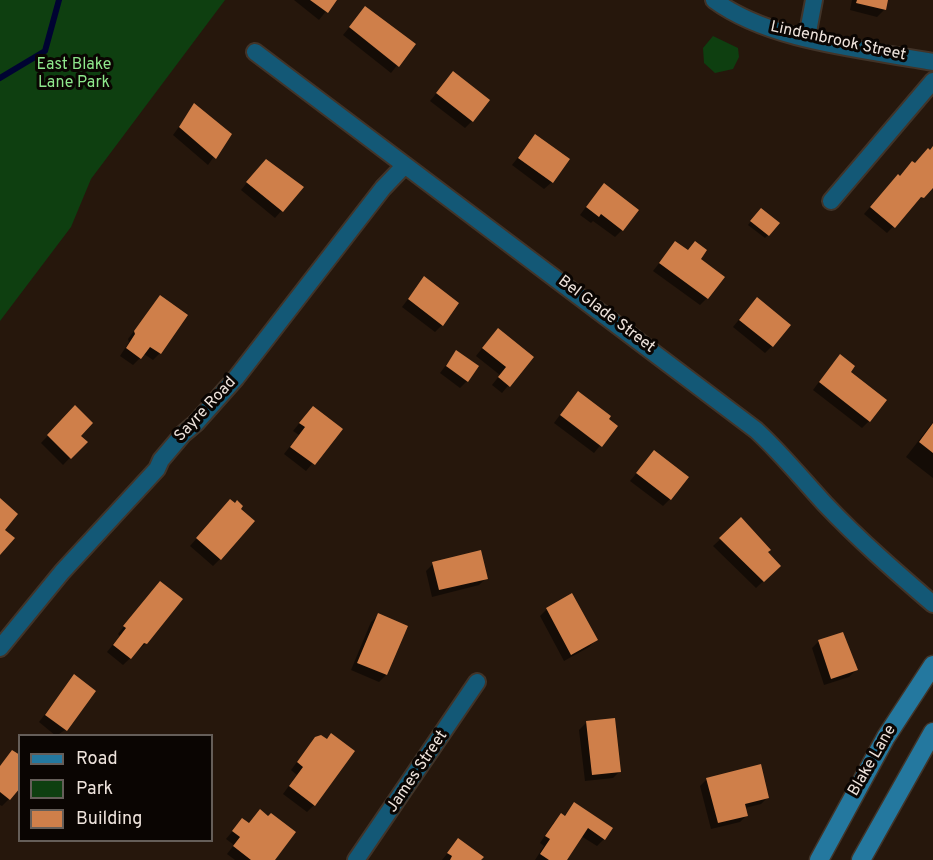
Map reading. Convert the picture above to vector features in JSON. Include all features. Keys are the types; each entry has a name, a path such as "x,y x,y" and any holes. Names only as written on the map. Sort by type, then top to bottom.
{"main road":[{"name":"Blake Lane","path":"819,860 885,737 933,665"},
{"path":"861,860 933,732"}],"street":[{"name":"Lindenbrook Street","path":"714,0 760,26 933,62"},
{"path":"807,37 814,0"},
{"name":"Bel Glade Street","path":"255,52 756,430 789,461 825,504 872,551 933,604"},
{"path":"831,201 933,81"},
{"name":"Sayre Road","path":"0,648 62,572 90,544 157,469 161,460 183,434 196,423 236,378 383,188 405,165"},
{"name":"James Street","path":"356,860 477,682"}],"green space":[{"name":"East Blake Lane Park","path":"0,0 225,0 91,179 71,227 0,321"},
{"path":"713,36 738,48 739,57 733,69 715,73 704,63 703,48"}],"building":[{"path":"310,0 337,0 328,13"},
{"path":"857,0 888,0 886,10 856,3"},
{"path":"365,6 416,44 399,67 349,27"},
{"path":"453,71 490,100 473,122 436,93"},
{"path":"194,103 232,134 216,159 179,127"},
{"path":"535,134 570,159 553,183 518,158"},
{"path":"933,146 933,188 924,198 921,197 895,228 870,207 898,174 900,176 912,161 915,163 928,148 930,150"},
{"path":"266,159 304,187 283,212 246,182"},
{"path":"604,183 639,210 623,231 601,214 599,217 586,207"},
{"path":"761,208 780,223 769,236 750,221"},
{"path":"675,241 688,250 695,241 707,250 701,259 725,277 708,299 659,263"},
{"path":"424,276 459,303 443,326 408,299"},
{"path":"160,295 188,315 161,354 150,347 141,359 126,348 135,334 134,331"},
{"path":"757,297 791,325 773,347 739,320"},
{"path":"498,328 534,357 510,387 498,377 506,367 482,348"},
{"path":"456,350 479,366 468,382 446,366"},
{"path":"840,354 855,366 851,372 887,400 870,422 819,382"},
{"path":"578,391 611,416 609,419 618,426 602,447 560,415"},
{"path":"75,405 93,423 81,436 88,442 71,459 47,435"},
{"path":"313,406 343,429 315,465 290,447 305,427 299,423"},
{"path":"933,423 933,453 919,442"},
{"path":"654,450 689,477 671,500 636,473"},
{"path":"0,498 18,514 5,530 15,538 0,555"},
{"path":"230,499 235,503 237,500 243,506 241,509 255,521 221,560 196,538"},
{"path":"741,517 771,550 768,552 781,566 764,582 719,538"},
{"path":"481,550 488,579 439,590 432,562"},
{"path":"160,581 183,599 147,644 144,643 131,659 113,645 126,628 123,626"},
{"path":"572,593 598,640 571,655 546,608"},
{"path":"378,613 408,626 387,675 357,663"},
{"path":"843,632 858,670 831,679 818,640"},
{"path":"74,674 96,691 67,731 45,715"},
{"path":"615,718 621,772 592,775 586,721"},
{"path":"331,733 355,751 315,806 289,786 303,767 297,762 315,737 321,735 327,739"},
{"path":"12,750 18,754 18,790 10,800 0,792 0,766"},
{"path":"761,764 769,798 745,804 748,816 718,823 706,778"},
{"path":"574,802 613,828 605,840 588,828 567,860 549,860 540,854 550,839 545,836 561,813 565,816"},
{"path":"260,809 268,816 271,813 296,832 275,860 251,860 233,846 240,837 232,831 242,818 249,823"},
{"path":"458,838 484,857 481,860 450,860 452,856 447,853"}],"waterway":[{"path":"0,78 45,51 59,0"}]}
